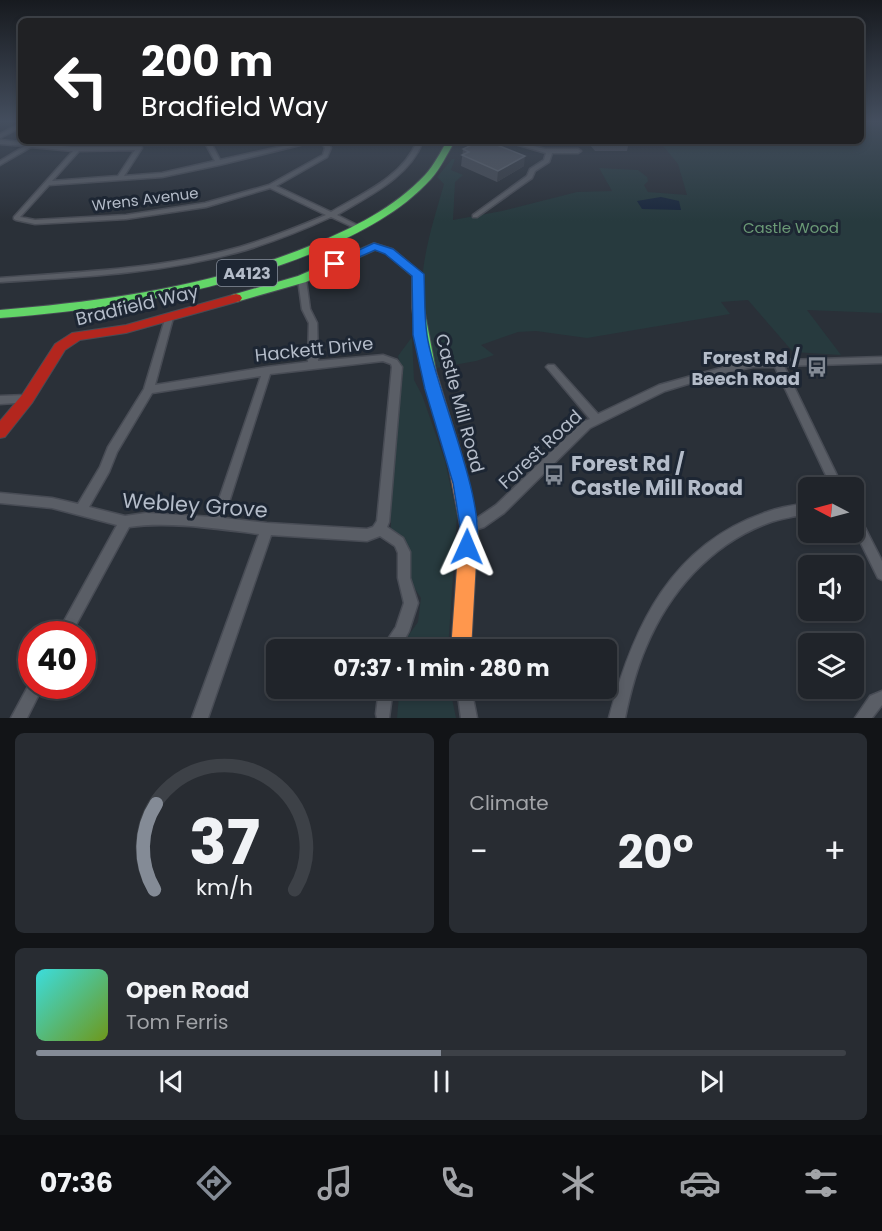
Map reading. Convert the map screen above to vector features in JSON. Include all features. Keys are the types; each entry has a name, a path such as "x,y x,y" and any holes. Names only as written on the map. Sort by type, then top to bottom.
{"main road":[{"name":"A4123","path":"0,314 119,303 222,281 278,263 338,238 422,175 435,155"},
{"name":"A4123","path":"0,305 68,302 127,293 216,274 275,257 355,226 414,191 445,155"},
{"name":"Bradfield Way","path":"0,432 27,399 60,347 77,336 126,329 302,279 374,246 389,251 418,274"},
{"name":"Castle Mill Road","path":"418,274 420,335 432,389 462,483 469,526 462,639"}],"street":[{"path":"0,163 14,155"},
{"path":"46,183 72,155"},
{"path":"119,179 136,155"},
{"path":"214,155 219,163"},
{"path":"46,183 162,176 249,155"},
{"name":"Wrens Avenue","path":"46,183 17,215 19,220 35,222 148,215 206,205 271,186 326,155"},
{"path":"0,280 119,272 165,265 247,246 332,215 361,199 396,173 413,155"},
{"path":"475,216 530,177 532,170 547,161 548,155"},
{"path":"271,186 355,226"},
{"path":"302,279 306,309 313,323 313,364"},
{"path":"81,509 105,469 112,450 149,390 169,318"},
{"name":"Hackett Drive","path":"149,390 313,364 383,358 394,362 397,367 382,526"},
{"name":"Forest Road","path":"469,526 480,523 500,509 586,425 662,388 723,370 777,363 882,360"},
{"path":"777,363 833,477"},
{"path":"551,367 596,419"},
{"path":"217,523 267,370"},
{"path":"0,400 27,399"},
{"name":"Webley Grove","path":"0,498 52,503 125,522 146,519 217,523 267,530 368,535 375,533 382,526"},
{"path":"617,718 635,657 648,627 666,594 693,561 722,538 762,519 798,510"},
{"path":"71,621 125,522"},
{"path":"382,526 399,542 404,552 404,578 411,603 402,631 396,639"},
{"path":"200,718 267,530"},
{"path":"864,538 882,574"},
{"path":"863,718 875,701 882,698"},
{"path":"19,718 29,699"},
{"path":"383,714 385,699"},
{"path":"466,699 469,718"}],"green space":[{"name":"Castle Wood","path":"670,155 882,155 882,313 807,310 841,355 793,352 748,300 721,302 730,314 587,338 536,331 518,332 481,345 494,355 476,361 437,368 424,314 422,282 427,245 444,184 437,177 452,159 455,159 451,170 463,175 455,182 453,220 502,211 577,192 612,191 599,168 638,170 647,177 648,181 644,185 648,192 687,195 678,164"},
{"path":"412,337 414,380 422,395 445,461 457,516 449,639 406,639 418,622 421,598 411,583 408,546 391,528 391,481 403,374 398,356"},
{"path":"399,699 452,699 456,718 397,718"}],"water":[{"path":"661,197 679,201 681,210 642,209 637,201"}],"building":[{"path":"462,155 521,155 525,156 498,171"}],"traffic: fast":[{"path":"0,314 85,306 169,293 251,272 291,258 357,228 396,205 429,176 443,155"},
{"path":"236,298 302,279 374,246 389,251 418,275 418,308 429,371"}],"traffic: slow":[{"path":"429,371 456,463 469,526 462,639"}],"traffic: jam":[{"path":"0,432 27,399 60,347 77,336 126,329 236,298"}],"place":[{"name":"Forest Rd / Beech Road","path":"817,367"},
{"name":"Forest Rd / Castle Mill Road","path":"554,475"}],"route":[{"path":"335,264 374,246 389,251 418,274 417,311 420,335 432,389 462,483 469,526 467,547"}]}
